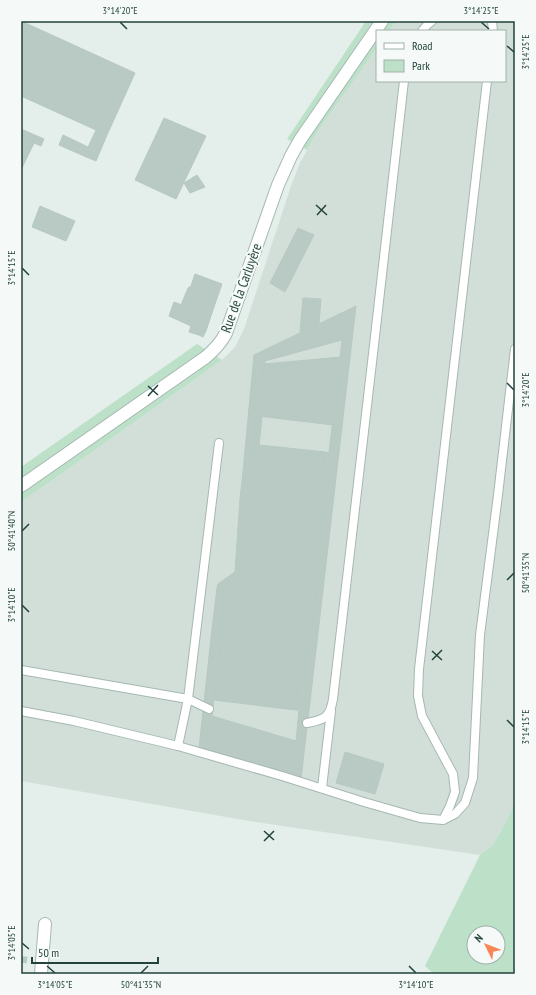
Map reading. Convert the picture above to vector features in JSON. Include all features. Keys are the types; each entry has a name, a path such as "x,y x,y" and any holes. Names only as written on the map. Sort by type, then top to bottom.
{"street":[{"name":"Rue de la Carluyère","path":"21,486 215,350 226,333 278,185 291,156 300,140 382,21"},
{"path":"41,974 46,924"}],"lane":[{"path":"423,30 432,21"},
{"path":"322,788 370,385 404,82"},
{"path":"443,820 455,792 453,774 422,716 418,696 419,676 487,82"},
{"path":"21,711 74,721 178,746 420,818 443,820 455,814 464,803 473,778 480,635 515,349"},
{"path":"178,746 188,699 219,443"},
{"path":"21,670 188,699 209,709"},
{"path":"307,723 319,721 327,716 331,710"}],"shaded area":[{"path":"396,21 515,21 515,793 511,812 493,845 480,855 249,821 21,781 21,502 222,360 235,347 244,329 300,163 318,131 376,49 376,82 506,82 506,30 390,30"}],"green space":[{"path":"366,21 396,21 390,30 376,30 376,49 318,131 307,150 287,139"},
{"path":"197,344 222,360 21,502 21,467"},
{"path":"515,793 515,974 434,974 425,966 480,855 493,845 511,812"}],"building":[{"path":"21,21 135,73 107,135 21,96"},
{"path":"164,118 206,136 176,199 135,180"},
{"path":"21,129 44,139 41,146 34,143 21,170"},
{"path":"96,130 107,135 96,161 84,156"},
{"path":"63,135 88,147 84,156 59,145"},
{"path":"197,175 205,187 190,193 184,183"},
{"path":"40,206 75,221 66,241 32,227"},
{"path":"298,228 314,235 285,292 270,283"},
{"path":"195,274 222,284 217,298 188,288 191,286"},
{"path":"188,288 217,298 211,316 181,305"},
{"path":"303,298 321,299 319,323 300,332"},
{"path":"174,302 211,316 206,331 202,329 199,335 189,332 191,326 169,316"},
{"path":"356,306 301,779 199,748 212,629 222,631 212,716 296,741 299,710 295,710 303,640 310,641 317,586 309,585 325,452 329,453 342,340 265,361 258,416 262,417 255,483 242,482 254,355"},
{"path":"202,329 206,331 203,337 199,335"},
{"path":"341,357 333,425 258,416 264,364"},
{"path":"259,445 325,452 309,585 317,586 310,641 303,640 295,710 214,700 222,631 212,629 217,588 227,589 244,578 253,500 240,498 242,482 255,483"},
{"path":"240,498 253,500 244,578 227,589 217,588 218,584 235,572"},
{"path":"345,752 384,764 375,794 336,783"},
{"path":"21,957 27,957 26,963 21,962"}]}
